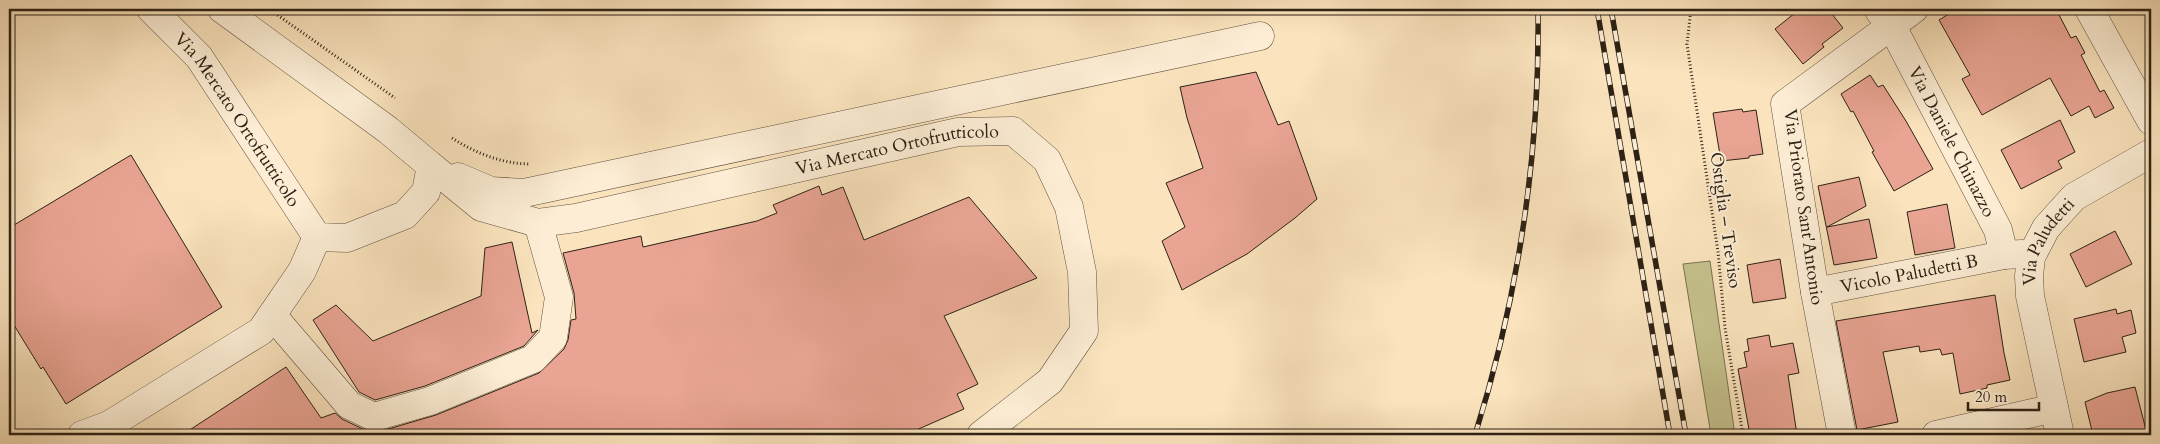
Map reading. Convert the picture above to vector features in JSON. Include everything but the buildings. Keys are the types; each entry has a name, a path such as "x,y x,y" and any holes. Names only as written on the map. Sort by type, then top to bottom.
{"street":[{"name":"Via Mercato Ortofrutticolo","path":"151,9 199,57 317,238"},
{"name":"Via Mercato Ortofrutticolo","path":"222,9 388,130 481,207 538,224 576,218 958,132 1013,131 1047,160 1069,207 1082,272 1084,331 1050,381 981,435"},
{"name":"Via Priorato Sant'Antonio","path":"1842,435 1815,292 1785,104 1884,17 1914,9"},
{"path":"2088,9 2151,121"},
{"name":"Via Daniele Chinazzo","path":"1884,17 1998,230 2004,255"},
{"path":"82,435 109,425 261,331 302,271 317,238 347,238 406,215 426,192 431,166 491,191 524,193 1260,36"},
{"name":"Via Paludetti","path":"2060,435 2030,296 2031,256 2046,228 2074,197 2151,154"},
{"path":"272,315 348,404 374,417 430,401 533,360 553,338 559,297 538,224"},
{"path":"2004,255 2022,254 2031,256"},
{"name":"Vicolo Paludetti B","path":"1815,292 2004,255"},
{"path":"1936,435 2054,408"}],"path":[{"path":"270,9 395,98"},
{"name":"Ostiglia – Treviso","path":"1691,9 1687,44 1718,252 1725,328 1743,435"},
{"path":"452,138 467,148 487,156 507,162 538,164"}],"shaded area":[{"path":"1710,261 1735,435 1711,435 1683,264"}],"railway":[{"path":"1475,435 1503,331 1523,225 1535,117 1538,9"},
{"path":"1597,9 1670,435"},
{"path":"1611,9 1686,435"}]}
